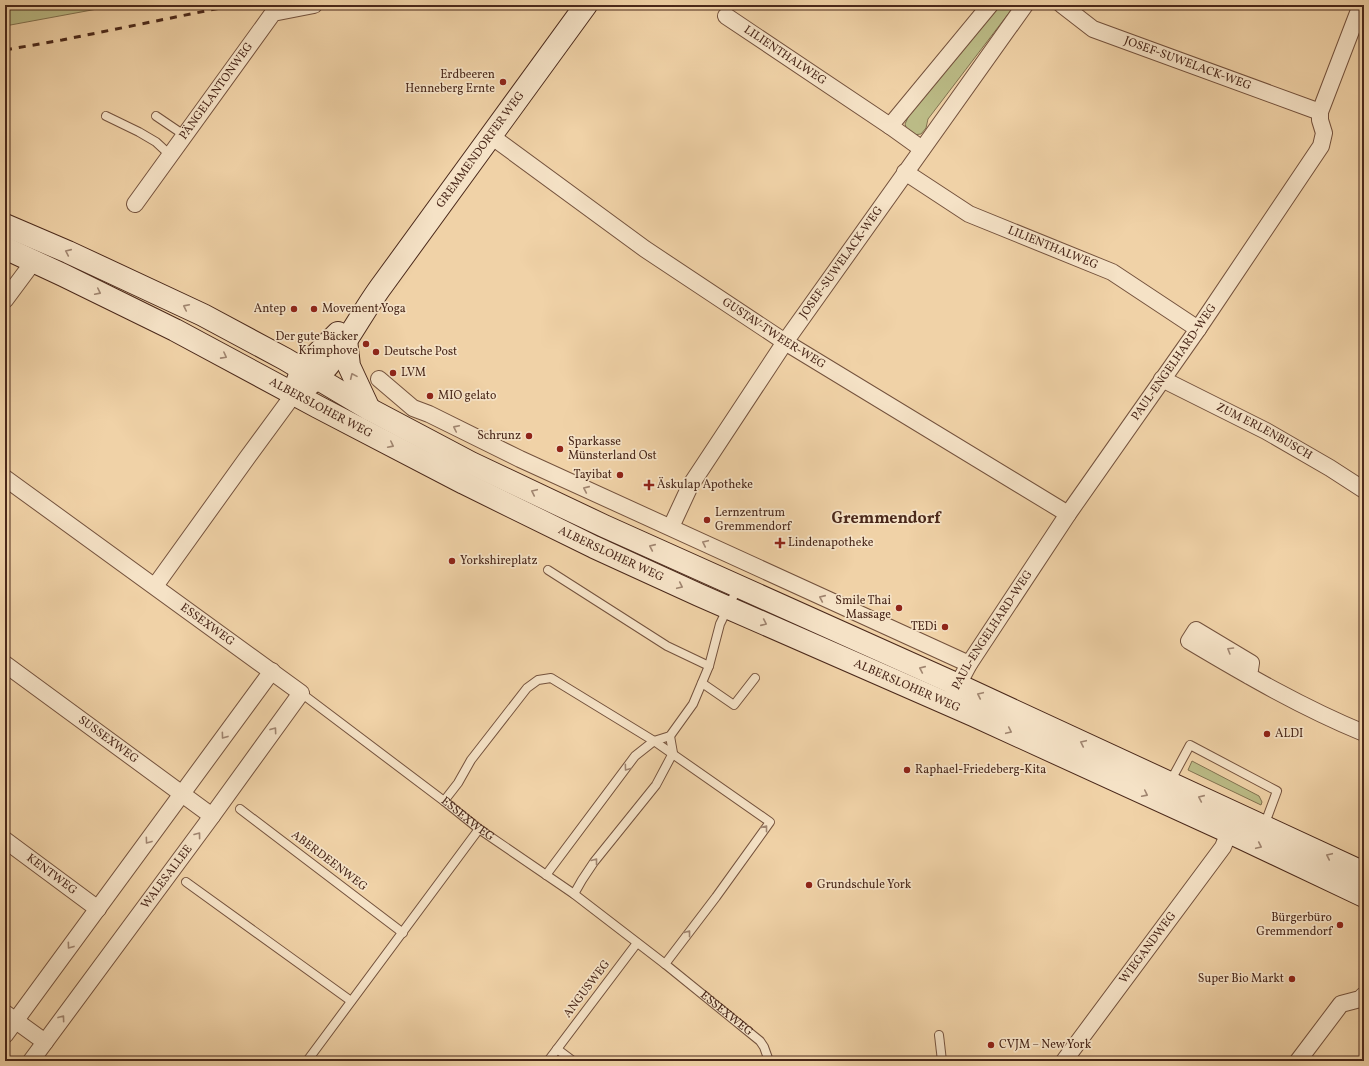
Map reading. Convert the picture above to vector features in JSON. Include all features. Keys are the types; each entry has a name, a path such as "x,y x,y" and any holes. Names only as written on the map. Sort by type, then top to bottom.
{"main road":[{"name":"GREMMENDORFER WEG","path":"294,394 297,381 310,374 346,340 375,295 586,5"},
{"name":"ALBERSLOHER WEG","path":"5,226 68,252 188,307 272,352 369,409 471,463 604,526 958,685 1169,783 1233,823 1364,896"},
{"name":"ALBERSLOHER WEG","path":"5,248 175,330 464,483 594,547 728,608 948,704 1233,823 1264,827 1364,873"},
{"name":"GREMMENDORFER WEG","path":"310,374 375,295"},
{"path":"346,340 349,366 369,409"}],"street":[{"name":"PÄNGELANTONWEG","path":"135,204 273,13 314,5"},
{"path":"890,126 990,5"},
{"name":"JOSEF-SUWELACK-WEG","path":"671,527 690,486 785,342 1025,5"},
{"name":"JOSEF-SUWELACK-WEG","path":"1062,5 1093,29 1320,112"},
{"path":"1320,112 1361,5"},
{"name":"LILIENTHALWEG","path":"726,16 922,149"},
{"name":"PAUL-ENGELHARD-WEG","path":"948,704 969,664 1068,514 1162,378 1198,329 1321,146 1324,133 1320,120 1320,112"},
{"name":"GUSTAV-TWEER-WEG","path":"491,136 645,249 785,342 1068,514"},
{"name":"LILIENTHALWEG","path":"905,172 969,214 1112,272 1198,329"},
{"path":"5,300 34,261"},
{"name":"ZUM ERLENBUSCH","path":"1162,378 1266,431 1330,468 1364,490"},
{"path":"379,379 413,408 429,414 520,459 671,527 811,593 969,664"},
{"path":"155,586 246,458 294,394"},
{"path":"393,422 413,408"},
{"name":"ESSEXWEG","path":"5,478 301,692"},
{"name":"SUSSEXWEG","path":"5,664 212,816"},
{"path":"5,1035 10,1017 98,909 272,671"},
{"path":"1249,676 1317,712 1364,733"},
{"name":"WALESALLEE","path":"31,1061 212,816 301,692"},
{"name":"WIEGANDWEG","path":"1064,1061 1223,847 1233,823"},
{"name":"KENTWEG","path":"5,840 98,909"},
{"path":"1298,1061 1341,1004 1360,999 1364,995"},
{"path":"10,1017 45,1042"}],"lane":[{"path":"106,116 156,142 170,155"},
{"path":"156,116 184,135"},
{"path":"548,570 667,646 709,666"},
{"path":"546,875 635,756 654,740 670,736 693,704 709,666 720,624 738,586"},
{"path":"444,801 458,783 470,760 527,688 538,680 551,678 654,740 770,822 665,964"},
{"path":"702,683 734,705 755,678"},
{"name":"ESSEXWEG","path":"301,692 479,829 574,894 665,964 760,1040 769,1061"},
{"path":"574,894 594,862 656,784 673,753 670,736"},
{"path":"1169,783 1190,745 1277,792 1264,827"},
{"name":"ABERDEENWEG","path":"240,809 403,933"},
{"path":"307,1061 479,829"},
{"path":"186,882 351,1001"},
{"name":"ANGUSWEG","path":"548,1061 637,943"},
{"path":"939,1035 942,1061"},
{"path":"557,1049 574,1061"}],"green space":[{"path":"5,5 119,5 5,26"},
{"path":"998,5 1015,5 928,119 926,128 921,134 913,135 907,130 905,124 910,113"},
{"path":"1192,761 1259,796 1262,802 1261,805 1188,770"}],"railway":[{"path":"5,50 235,5"}],"place":[{"name":"Erdbeeren Henneberg Ernte","path":"503,82"},
{"name":"Antep","path":"294,309"},
{"name":"Movement Yoga","path":"314,309"},
{"name":"Der gute Bäcker Krimphove","path":"366,344"},
{"name":"Deutsche Post","path":"376,352"},
{"name":"LVM","path":"393,373"},
{"name":"MIO gelato","path":"430,396"},
{"name":"Schrunz","path":"529,436"},
{"name":"Sparkasse Münsterland Ost","path":"560,449"},
{"name":"Tayibat","path":"620,475"},
{"name":"Äskulap Apotheke","path":"649,485"},
{"name":"Lernzentrum Gremmendorf","path":"707,520"},
{"name":"Lindenapotheke","path":"780,543"},
{"name":"Yorkshireplatz","path":"452,561"},
{"name":"Smile Thai Massage","path":"899,608"},
{"name":"TEDi","path":"945,627"},
{"name":"ALDI","path":"1267,734"},
{"name":"Raphael-Friedeberg-Kita","path":"907,770"},
{"name":"Grundschule York","path":"809,885"},
{"name":"Bürgerbüro Gremmendorf","path":"1340,925"},
{"name":"Super Bio Markt","path":"1292,979"},
{"name":"CVJM – New York","path":"991,1045"}],"district":[{"name":"Gremmendorf","path":"886,519"}]}
